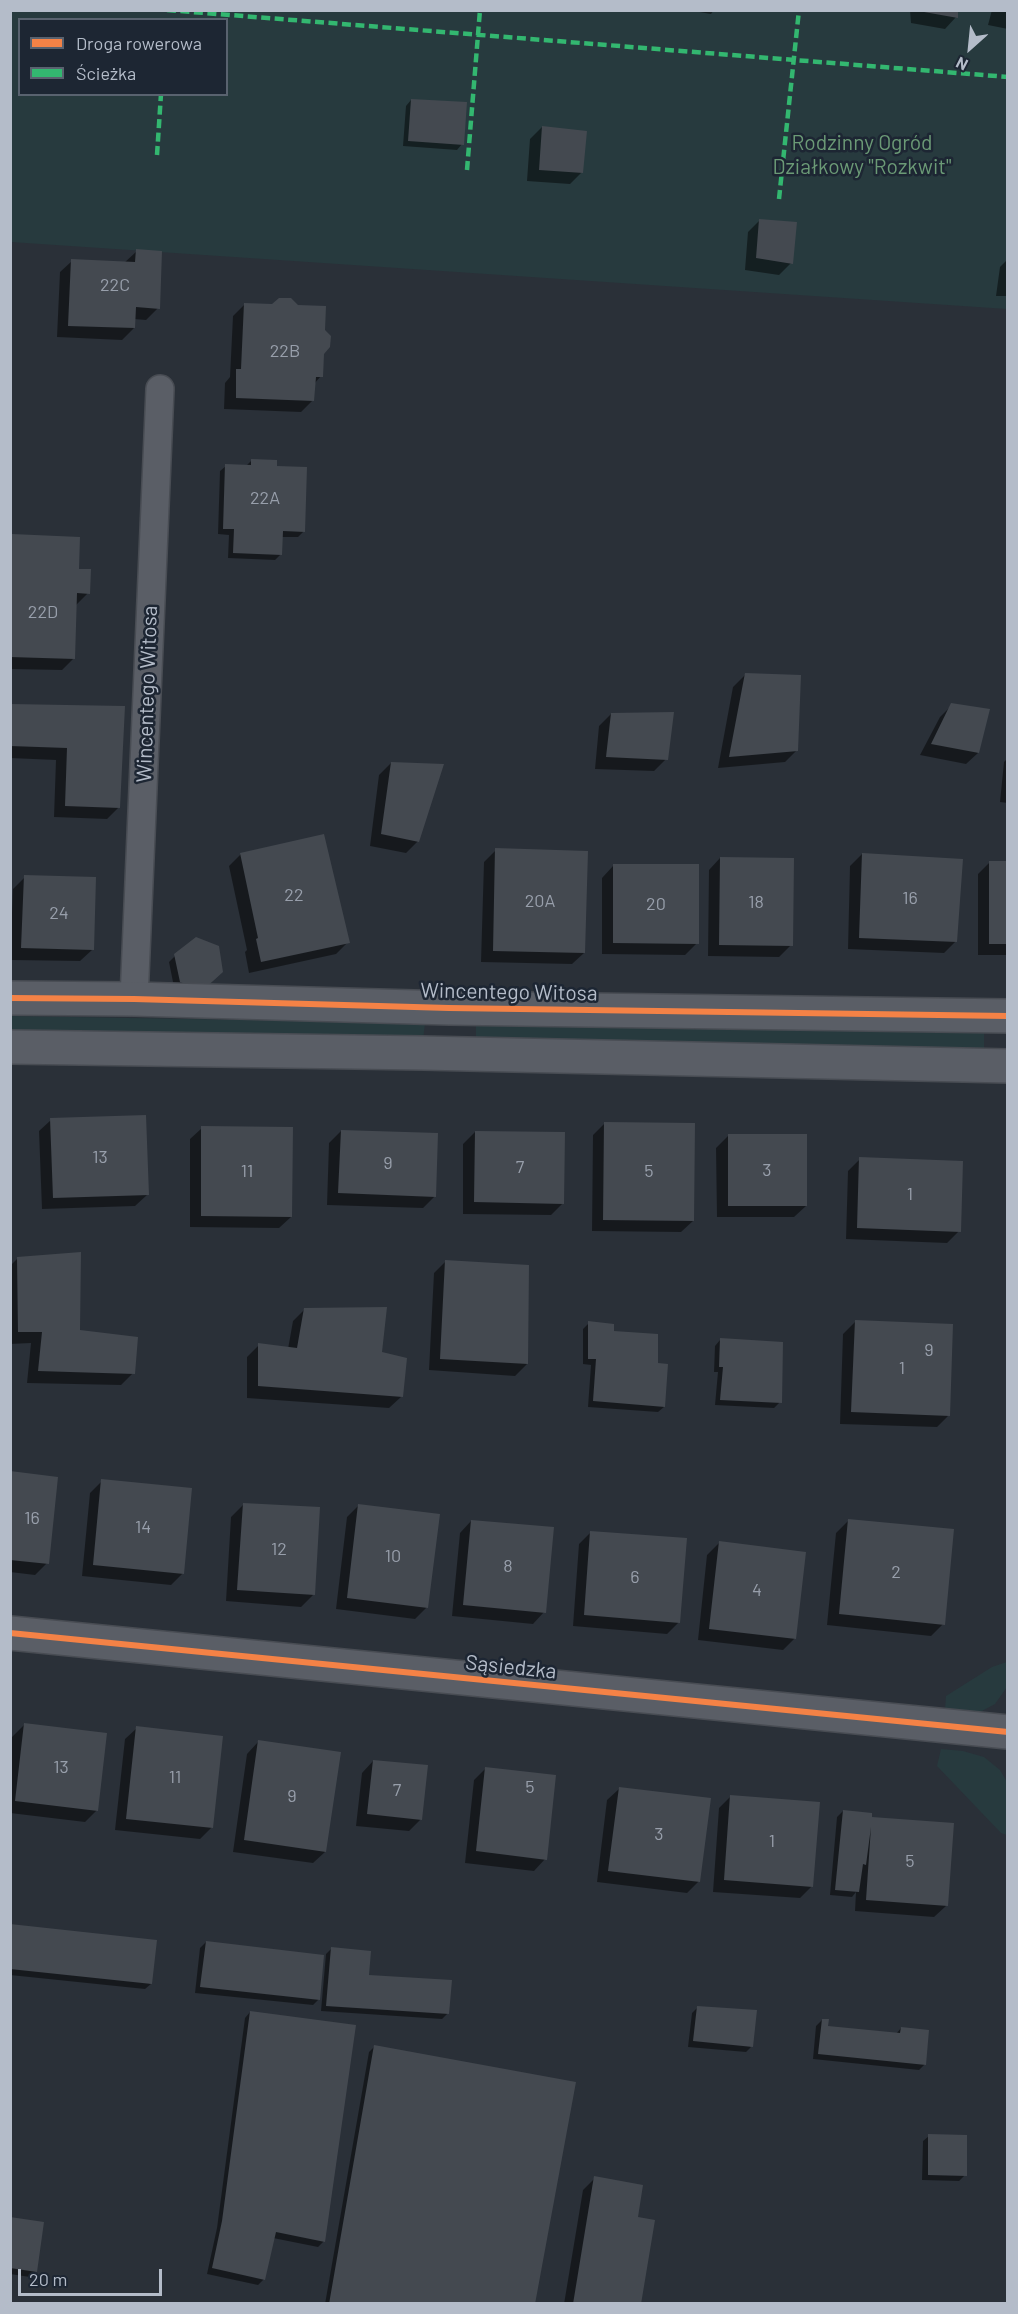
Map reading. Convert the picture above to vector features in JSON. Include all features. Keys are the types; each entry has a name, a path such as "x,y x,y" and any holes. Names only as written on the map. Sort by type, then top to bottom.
{"street":[{"name":"Wincentego Witosa","path":"10,998 134,999 449,1008 1008,1016"},
{"name":"Wincentego Witosa","path":"448,1053 449,1008"},
{"path":"10,1047 448,1053 1008,1066"},
{"name":"Sąsiedzka","path":"10,1633 1008,1732"}],"lane":[{"name":"Wincentego Witosa","path":"134,999 160,388"}],"green space":[{"name":"Rodzinny Ogród Działkowy \"Rozkwit\"","path":"10,11 1007,11 1007,309 11,242"},
{"path":"11,1016 425,1023 423,1040 11,1033"},
{"path":"476,1024 984,1032 984,1048 476,1040"},
{"path":"1007,1662 1007,1687 995,1704 980,1712 945,1710 946,1696 992,1667"},
{"path":"941,1749 963,1751 984,1757 1000,1770 1007,1782 1007,1835 1001,1833 937,1766"}],"building":[{"path":"924,10 958,10 958,18 924,12"},
{"path":"411,99 467,102 464,145 408,141"},
{"path":"542,126 587,131 583,173 539,170"},
{"path":"759,219 797,222 793,264 756,258"},
{"path":"136,249 162,251 160,309 136,307 135,328 68,326 71,259 135,262"},
{"path":"279,298 291,298 298,305 326,306 325,330 331,336 330,347 324,354 323,377 316,377 314,401 236,398 236,369 241,369 244,303 272,304"},
{"path":"251,459 277,460 277,466 307,467 305,532 283,531 282,555 233,553 234,529 223,529 225,464 251,465"},
{"path":"12,534 80,537 79,569 91,569 90,594 77,593 75,659 10,657"},
{"path":"745,673 801,675 798,751 729,757"},
{"path":"951,703 990,709 979,753 931,744"},
{"path":"10,704 125,706 120,808 65,806 67,748 10,746"},
{"path":"674,712 668,760 606,757 611,713"},
{"path":"391,762 444,764 419,842 381,834"},
{"path":"324,834 350,943 261,962 240,853"},
{"path":"495,848 588,851 585,953 493,951"},
{"path":"862,853 963,859 957,942 859,938"},
{"path":"720,857 794,858 793,946 719,945"},
{"path":"989,861 1008,861 1008,944 989,944"},
{"path":"613,864 699,864 699,944 613,943"},
{"path":"24,875 96,877 94,950 21,948"},
{"path":"196,937 219,946 223,972 203,990 180,982 174,954"},
{"path":"146,1115 149,1195 53,1198 50,1118"},
{"path":"604,1122 695,1123 694,1221 603,1220"},
{"path":"201,1126 293,1127 292,1217 201,1216"},
{"path":"341,1130 438,1133 436,1197 338,1193"},
{"path":"475,1131 565,1132 564,1204 474,1202"},
{"path":"728,1134 807,1134 807,1206 728,1206"},
{"path":"859,1157 963,1161 961,1232 857,1228"},
{"path":"81,1252 80,1330 138,1337 135,1374 38,1371 42,1332 18,1332 17,1257"},
{"path":"445,1260 529,1265 528,1364 440,1359"},
{"path":"387,1307 382,1352 407,1358 403,1397 258,1386 258,1343 297,1348 304,1308"},
{"path":"855,1320 953,1324 950,1416 851,1412"},
{"path":"588,1321 614,1324 614,1331 658,1334 658,1363 668,1364 665,1407 593,1401 596,1359 588,1359"},
{"path":"720,1338 783,1342 782,1403 720,1400 723,1367 719,1367"},
{"path":"10,1471 58,1477 49,1564 10,1560"},
{"path":"101,1479 192,1488 184,1574 93,1565"},
{"path":"243,1503 320,1507 315,1595 237,1590"},
{"path":"358,1504 440,1514 428,1608 347,1598"},
{"path":"848,1519 954,1529 945,1625 839,1614"},
{"path":"471,1520 554,1527 546,1613 463,1605"},
{"path":"590,1531 687,1538 680,1623 584,1615"},
{"path":"719,1541 806,1552 796,1639 709,1629"},
{"path":"24,1723 107,1733 98,1811 15,1801"},
{"path":"136,1726 223,1736 213,1828 126,1819"},
{"path":"258,1740 341,1752 326,1852 244,1840"},
{"path":"373,1760 428,1765 422,1820 367,1814"},
{"path":"485,1767 556,1775 547,1860 476,1851"},
{"path":"619,1787 711,1798 700,1882 608,1871"},
{"path":"730,1795 820,1802 813,1887 724,1880"},
{"path":"843,1810 872,1813 872,1817 954,1823 948,1906 866,1900 871,1827 866,1865 863,1864 859,1892 835,1890"},
{"path":"10,1924 157,1940 152,1984 10,1969"},
{"path":"206,1941 324,1955 320,2000 200,1987"},
{"path":"331,1947 371,1951 369,1975 452,1980 449,2014 326,2006"},
{"path":"697,2006 757,2010 753,2047 693,2041"},
{"path":"250,2011 356,2025 325,2242 276,2232 265,2280 212,2268 222,2221"},
{"path":"822,2019 829,2019 828,2026 900,2033 901,2027 929,2030 926,2065 818,2054"},
{"path":"374,2045 576,2082 535,2304 329,2304"},
{"path":"928,2134 967,2135 967,2176 928,2175"},
{"path":"594,2176 643,2185 638,2217 655,2220 641,2304 573,2304"},
{"path":"10,2217 44,2222 37,2272 10,2268"}],"marked path":[{"path":"167,10 1008,77"},
{"path":"467,170 480,10"},
{"path":"779,199 799,10"},
{"path":"157,155 161,96"}],"cycle path":[{"path":"10,998 134,999 449,1008 1008,1016"},
{"path":"10,1633 1008,1732"}]}
